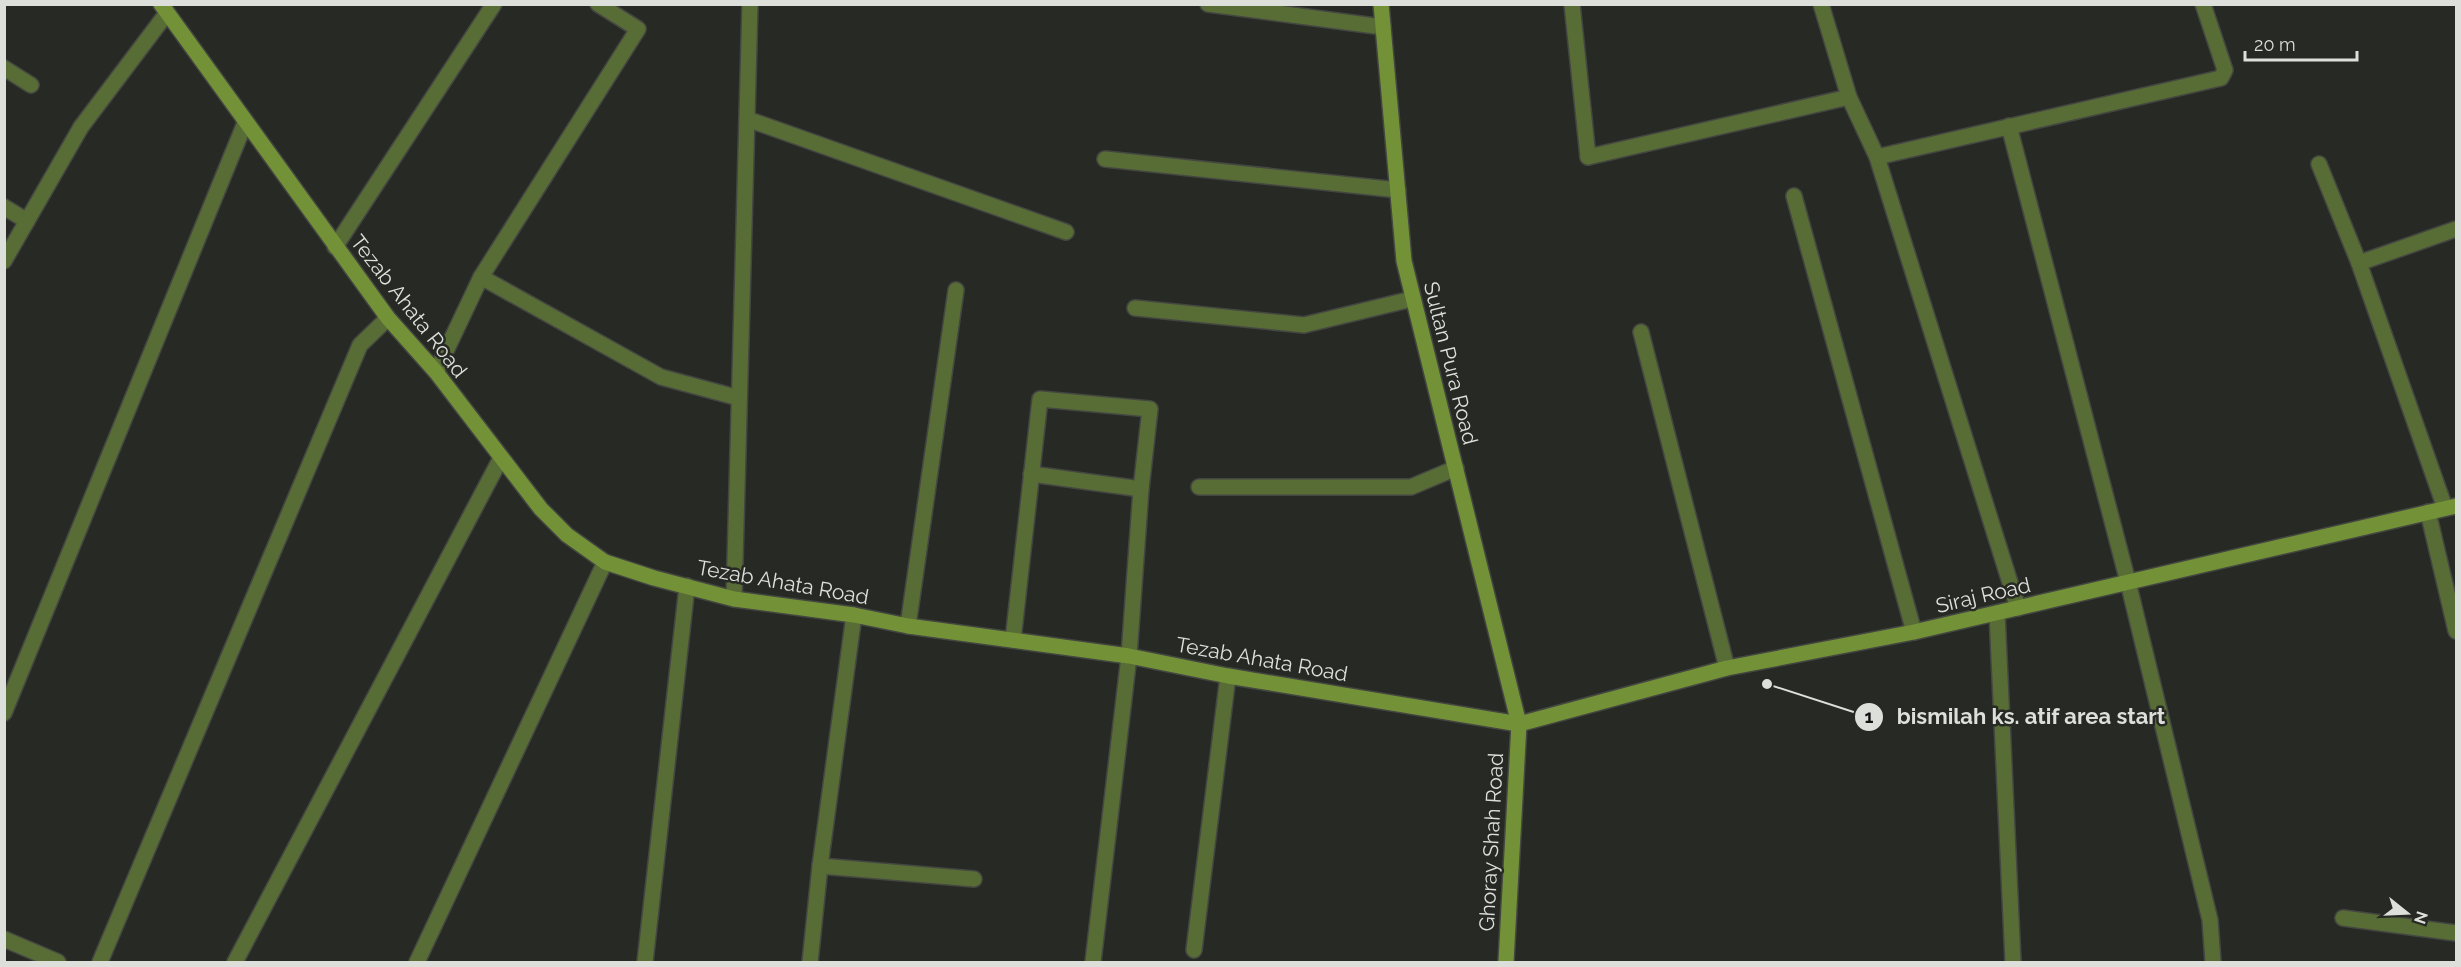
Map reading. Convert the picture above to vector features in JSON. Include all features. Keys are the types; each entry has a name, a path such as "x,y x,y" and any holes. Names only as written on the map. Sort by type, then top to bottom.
{"main road":[{"name":"Sultan Pura Road","path":"1381,4 1404,261 1519,724"},
{"name":"Tezab Ahata Road","path":"164,9 388,318 435,372 541,509 567,535 605,562 654,578 734,599 854,615 908,626 1129,656 1228,676 1519,724"},
{"name":"Siraj Road","path":"1519,724 1727,668 1914,632 2451,507"},
{"name":"Ghoray Shah Road","path":"1506,963 1519,724"}],"street":[{"path":"335,247 494,4"},
{"path":"734,599 750,4"},
{"path":"1208,4 1383,27"},
{"path":"1572,4 1588,157 1849,97"},
{"path":"1821,4 1849,97 1877,157 2018,608"},
{"path":"1877,157 2221,78 2225,70 2204,4"},
{"path":"435,372 481,277 638,29 607,7"},
{"path":"4,261 81,127 164,9"},
{"path":"4,68 30,85"},
{"path":"747,119 1066,232"},
{"path":"4,713 245,123"},
{"path":"2009,126 2128,582 2210,920 2213,963"},
{"path":"1105,159 1398,190"},
{"path":"2319,164 2451,507"},
{"path":"1794,196 1914,632"},
{"path":"4,207 27,221"},
{"path":"2359,264 2457,229"},
{"path":"481,277 661,377 739,398"},
{"path":"908,626 956,290"},
{"path":"1135,308 1304,325 1413,299"},
{"path":"100,963 360,345 388,318"},
{"path":"1641,332 1727,668"},
{"path":"1012,640 1040,399 1150,409 1141,489 1129,656 1093,963"},
{"path":"236,963 501,458"},
{"path":"1199,487 1411,487 1456,468"},
{"path":"1031,474 1141,489"},
{"path":"2428,512 2457,631"},
{"path":"417,963 605,562"},
{"path":"645,963 687,586"},
{"path":"1997,613 2013,963"},
{"path":"810,963 820,866 854,615"},
{"path":"1194,950 1228,676"},
{"path":"820,866 974,879"},
{"path":"2343,918 2457,933"},
{"path":"4,939 58,963"}],"place":[{"name":"bismilah ks. atif area start","path":"1767,684"}]}
